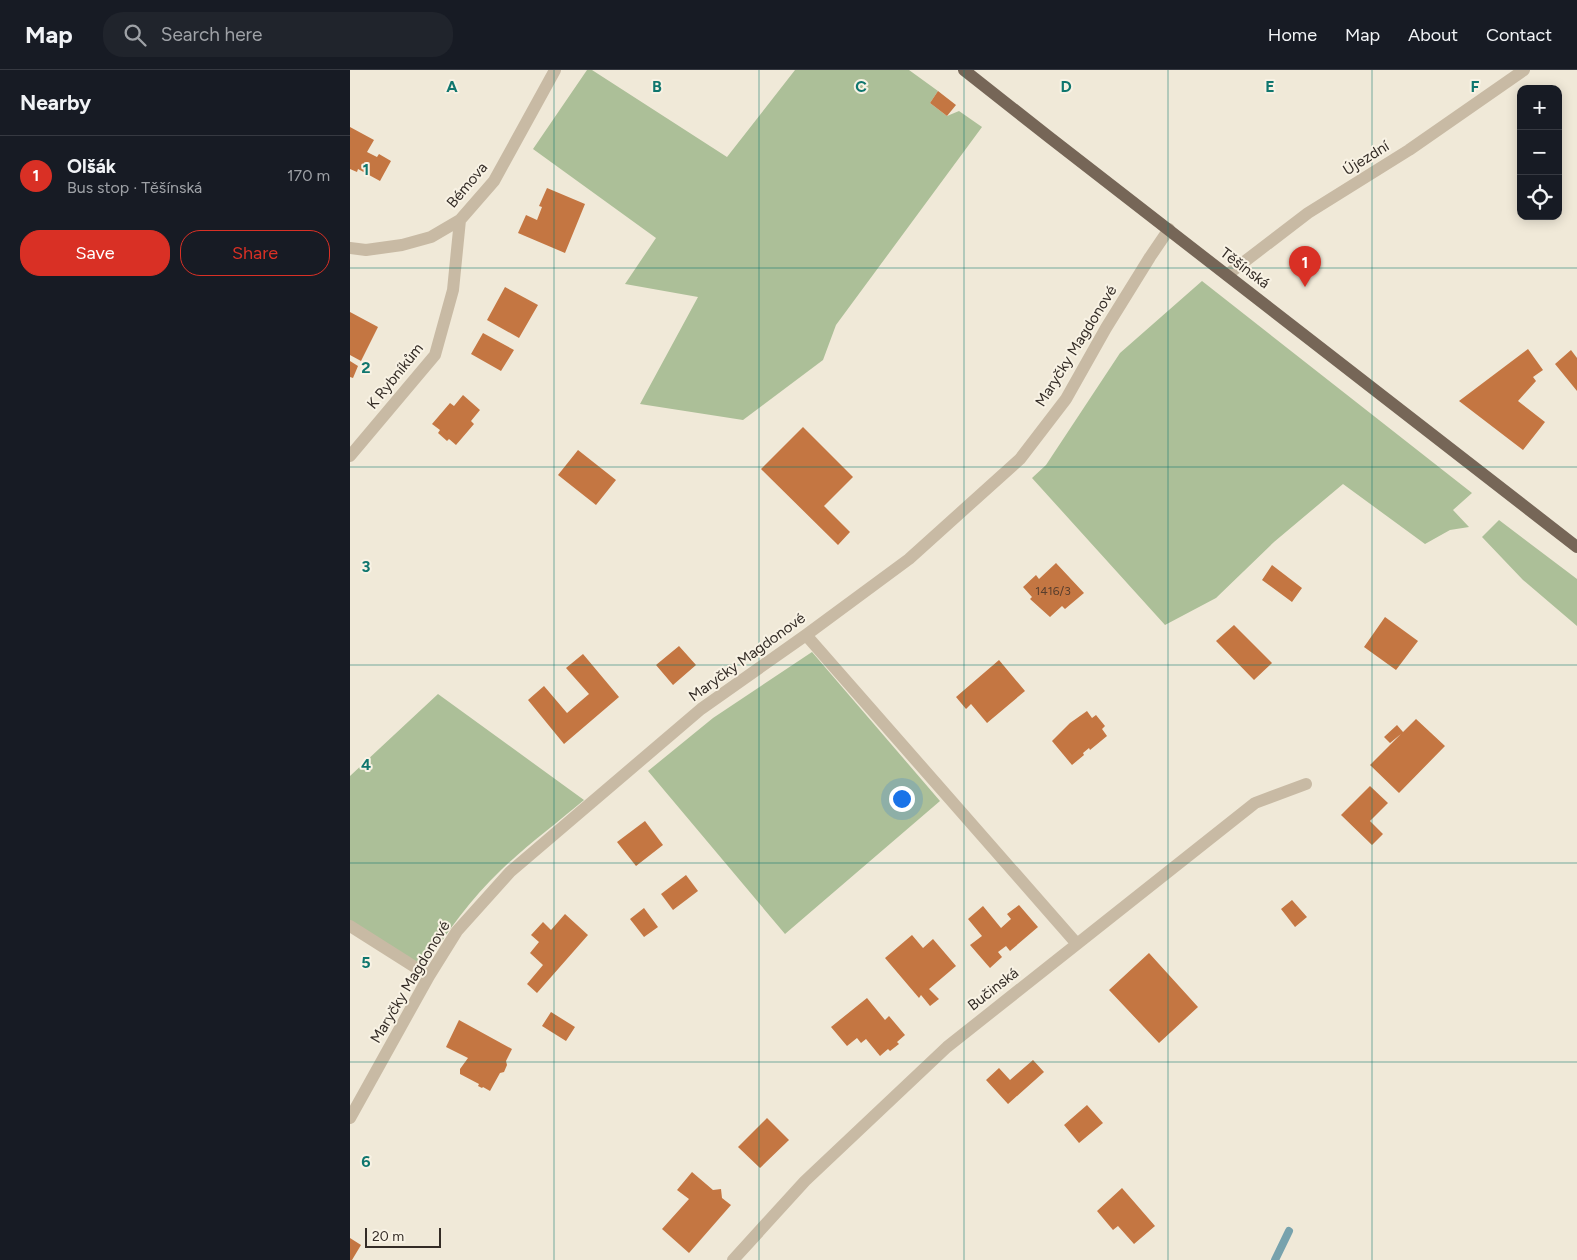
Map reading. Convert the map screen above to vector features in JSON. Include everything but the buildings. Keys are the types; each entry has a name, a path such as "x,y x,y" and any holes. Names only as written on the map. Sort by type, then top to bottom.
{"main road":[{"name":"Těšínská","path":"964,70 1577,547"}],"street":[{"name":"Bémova","path":"350,248 366,250 402,245 430,236 460,220 494,181 555,70"},
{"name":"Újezdní","path":"1227,275 1308,213 1409,150 1524,70"},
{"name":"K Rybníkům","path":"350,456 435,355 453,290 460,220"},
{"name":"Maryčky Magdonové","path":"350,1118 429,976 457,931 510,872 701,709 909,559 1020,459 1066,399 1111,320 1169,229"},
{"path":"806,635 1076,944"},
{"name":"Bučinská","path":"732,1260 805,1181 947,1047 1255,803 1306,784"},
{"path":"350,926 429,976"}],"green space":[{"path":"587,70 592,70 727,157 795,70 909,70 938,91 930,103 947,116 959,111 982,127 836,325 823,360 743,420 640,404 698,297 625,284 656,238 533,149"},
{"path":"1202,281 1472,493 1453,510 1469,527 1450,530 1425,544 1343,484 1274,542 1216,598 1165,625 1032,478 1046,465 1120,353"},
{"path":"1499,520 1577,579 1577,626 1523,580 1482,537"},
{"path":"812,652 940,801 785,934 648,771 713,718"},
{"path":"438,694 584,800 521,852 490,881 460,916 425,967 350,923 350,776"}],"waterway":[{"path":"1275,1260 1289,1231"}],"place":[{"name":"Olšák","path":"1305,287"}]}
